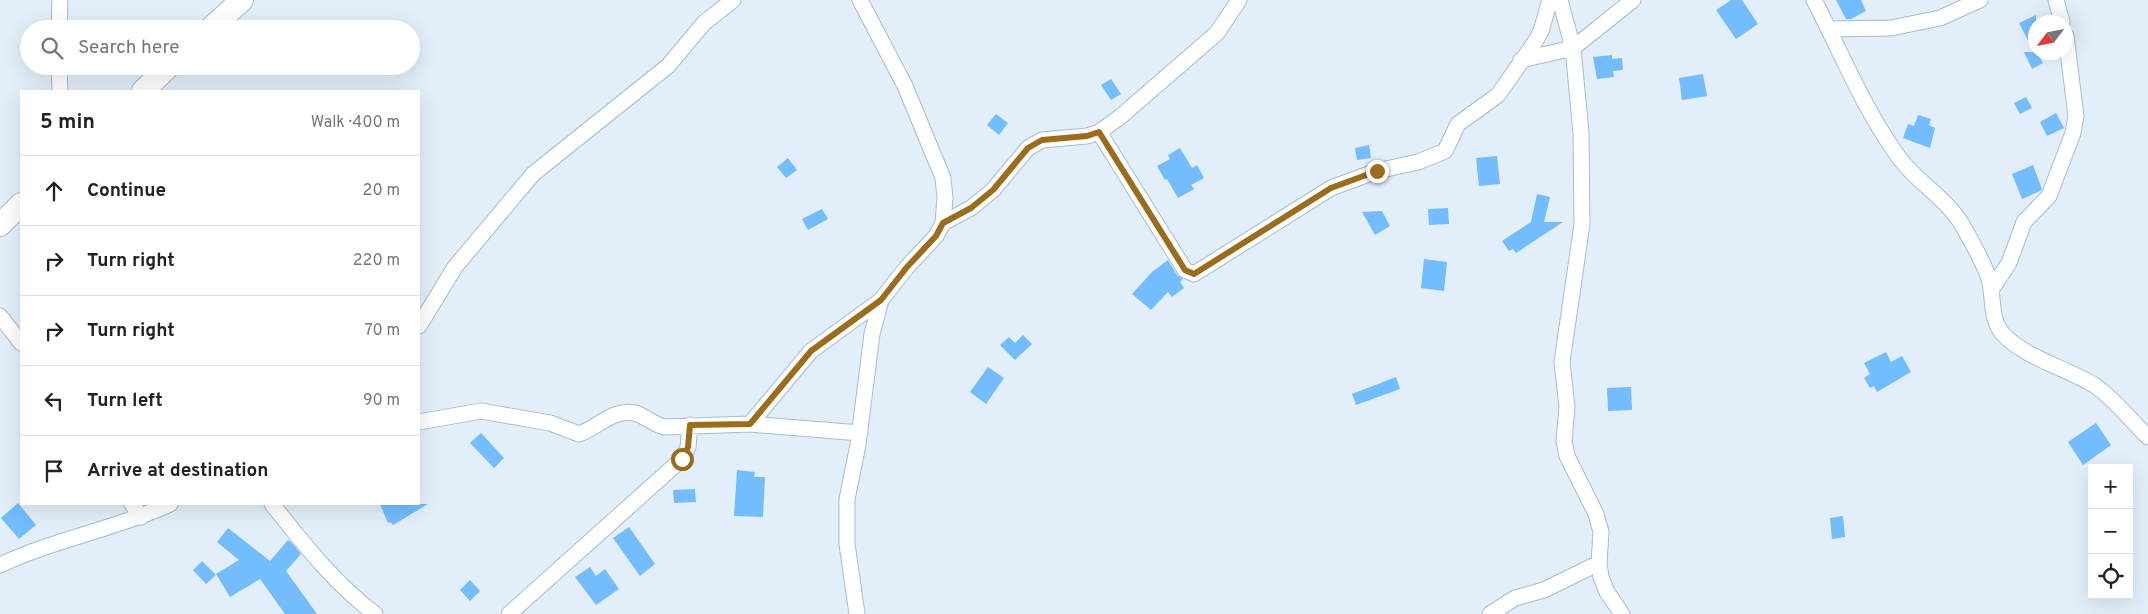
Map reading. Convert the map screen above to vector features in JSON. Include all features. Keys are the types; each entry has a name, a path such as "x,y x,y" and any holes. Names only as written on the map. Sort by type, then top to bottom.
{"street":[{"path":"59,20 60,0"},
{"path":"220,20 242,0"},
{"path":"420,324 455,267 533,174 668,66 704,23 734,0"},
{"path":"750,424 811,351 881,300 907,267 936,236 943,223 945,198 943,178 892,56 860,0"},
{"path":"943,223 971,208 993,190 1028,148 1042,140 1087,136 1099,132 1217,33 1239,0"},
{"path":"1099,132 1185,270 1194,274 1331,188 1377,171 1440,155 1448,146 1458,124 1498,95 1541,31 1550,0"},
{"path":"1560,0 1573,48 1581,133 1582,224 1562,362 1567,407 1564,442 1570,463 1601,532 1599,563 1607,592 1622,614"},
{"path":"1521,60 1573,48 1633,0"},
{"path":"1814,0 1850,76 1868,109 1900,159 1952,210 1963,226 1977,251 1991,290 1994,315 2003,334 2021,348 2096,386 2110,397 2148,437"},
{"path":"1829,29 1891,28 1940,18 1980,0"},
{"path":"2056,0 2060,15"},
{"path":"1991,290 2008,263 2024,222 2049,196 2072,133 2076,116 2069,60"},
{"path":"59,75 60,90"},
{"path":"144,90 160,75"},
{"path":"0,225 20,205"},
{"path":"857,614 848,544 847,499 860,432 872,334 881,300"},
{"path":"0,316 20,342"},
{"path":"420,422 481,410 550,424 579,434 622,413 634,413 664,427 750,424 860,432"},
{"path":"509,614 682,459 688,447 690,425"},
{"path":"133,505 141,517"},
{"path":"0,565 39,548 141,517 168,505"},
{"path":"273,505 313,557 334,580 375,614"},
{"path":"1490,614 1515,598 1544,590 1599,563"}],"building":[{"path":"1731,0 1742,0 1758,24 1736,39 1716,10"},
{"path":"1836,0 1861,0 1866,11 1851,19 1846,19"},
{"path":"2028,19 2028,40 2019,23"},
{"path":"2024,52 2028,52 2028,60 2041,60 2043,63 2032,69"},
{"path":"1612,55 1612,59 1622,58 1623,70 1613,71 1614,77 1597,79 1593,57"},
{"path":"1703,74 1707,96 1682,100 1679,78"},
{"path":"1111,79 1121,94 1111,100 1101,85"},
{"path":"2026,97 2032,108 2020,114 2014,103"},
{"path":"2056,113 2064,128 2047,136 2040,122"},
{"path":"996,114 1008,123 999,135 987,125"},
{"path":"1918,115 1931,119 1929,125 1935,128 1930,148 1903,138 1908,124 1914,126"},
{"path":"1369,145 1371,158 1357,160 1355,148"},
{"path":"1180,148 1192,168 1197,165 1204,178 1191,185 1194,189 1178,198 1157,166 1170,159 1168,155"},
{"path":"1497,156 1500,184 1479,186 1476,158"},
{"path":"788,158 797,170 786,178 777,167"},
{"path":"2033,165 2042,189 2022,199 2012,174"},
{"path":"1537,194 1550,197 1544,222 1563,222 1516,253 1513,249 1509,251 1502,241 1531,222"},
{"path":"1448,208 1449,224 1429,225 1428,209"},
{"path":"822,209 828,219 808,230 802,219"},
{"path":"1382,211 1390,226 1375,235 1362,212"},
{"path":"1424,259 1447,262 1444,291 1421,288"},
{"path":"1168,260 1177,275 1183,279 1180,282 1184,288 1172,297 1168,292 1151,310 1132,294 1152,272"},
{"path":"1023,335 1032,344 1015,360 1000,345 1009,337 1015,343"},
{"path":"1886,352 1891,362 1902,356 1911,372 1877,392 1874,386 1870,388 1864,378 1870,374 1864,363"},
{"path":"988,367 1004,378 986,404 970,392"},
{"path":"1396,377 1400,389 1356,405 1352,394"},
{"path":"1631,387 1632,410 1608,411 1607,388"},
{"path":"2096,423 2111,445 2083,465 2068,442"},
{"path":"481,433 504,458 494,468 470,443"},
{"path":"737,470 755,472 754,477 765,477 763,517 734,516"},
{"path":"695,489 696,502 674,503 673,490"},
{"path":"18,503 36,525 19,539 1,518"},
{"path":"428,504 393,525 390,522 388,523 380,505"},
{"path":"1843,516 1845,537 1832,539 1830,518"},
{"path":"629,527 655,564 640,576 613,538"},
{"path":"228,528 270,561 288,540 291,542 301,554 286,571 317,614 285,614 260,579 230,597 216,574 239,560 217,542"},
{"path":"202,561 216,575 206,584 193,570"},
{"path":"590,567 596,576 605,569 619,589 596,605 575,577"},
{"path":"470,580 480,591 470,601 460,590"}],"route":[{"path":"682,459 688,447 690,425 750,424 759,410 788,380 811,351 834,332 881,300 891,285 936,236 943,223 971,208 993,190 1028,148 1042,140 1058,137 1087,136 1099,132 1185,270 1194,274 1331,188 1377,171"}]}
